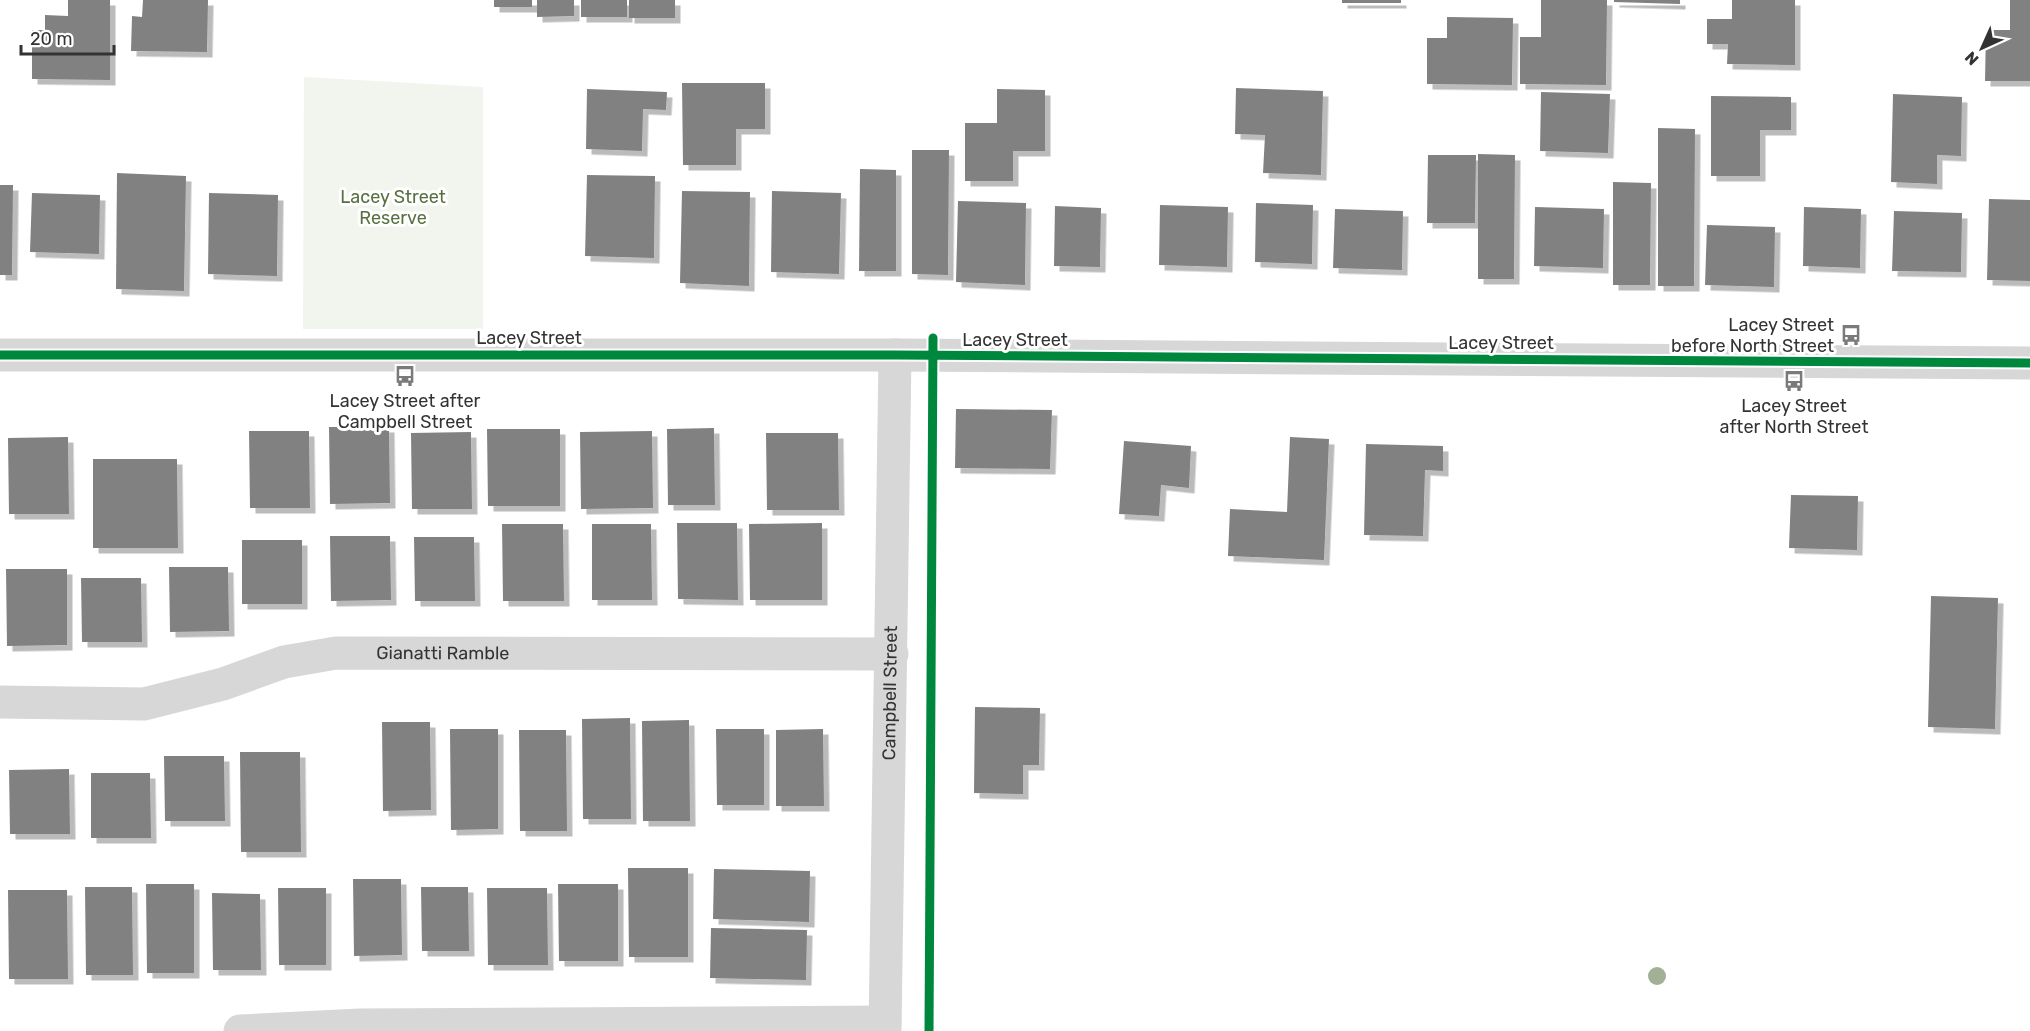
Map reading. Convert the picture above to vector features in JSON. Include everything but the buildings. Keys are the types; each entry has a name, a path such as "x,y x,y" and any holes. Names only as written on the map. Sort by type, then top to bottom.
{"street":[{"name":"Lacey Street","path":"0,355 895,355 2030,363"},
{"name":"Campbell Street","path":"885,1027 895,355"},
{"name":"Gianatti Ramble","path":"0,702 144,704 223,684 284,662 336,654 892,654"},
{"path":"240,1031 360,1025 885,1027"}],"green space":[{"name":"Lacey Street Reserve","path":"304,77 483,87 483,329 303,329"}],"cycle path":[{"path":"929,1031 933,338"},
{"path":"0,355 895,355 2030,363"}],"place":[{"name":"Lacey Street before North Street","path":"1851,335"},
{"name":"Lacey Street after Campbell Street","path":"405,376"},
{"name":"Lacey Street after North Street","path":"1794,381"}]}
